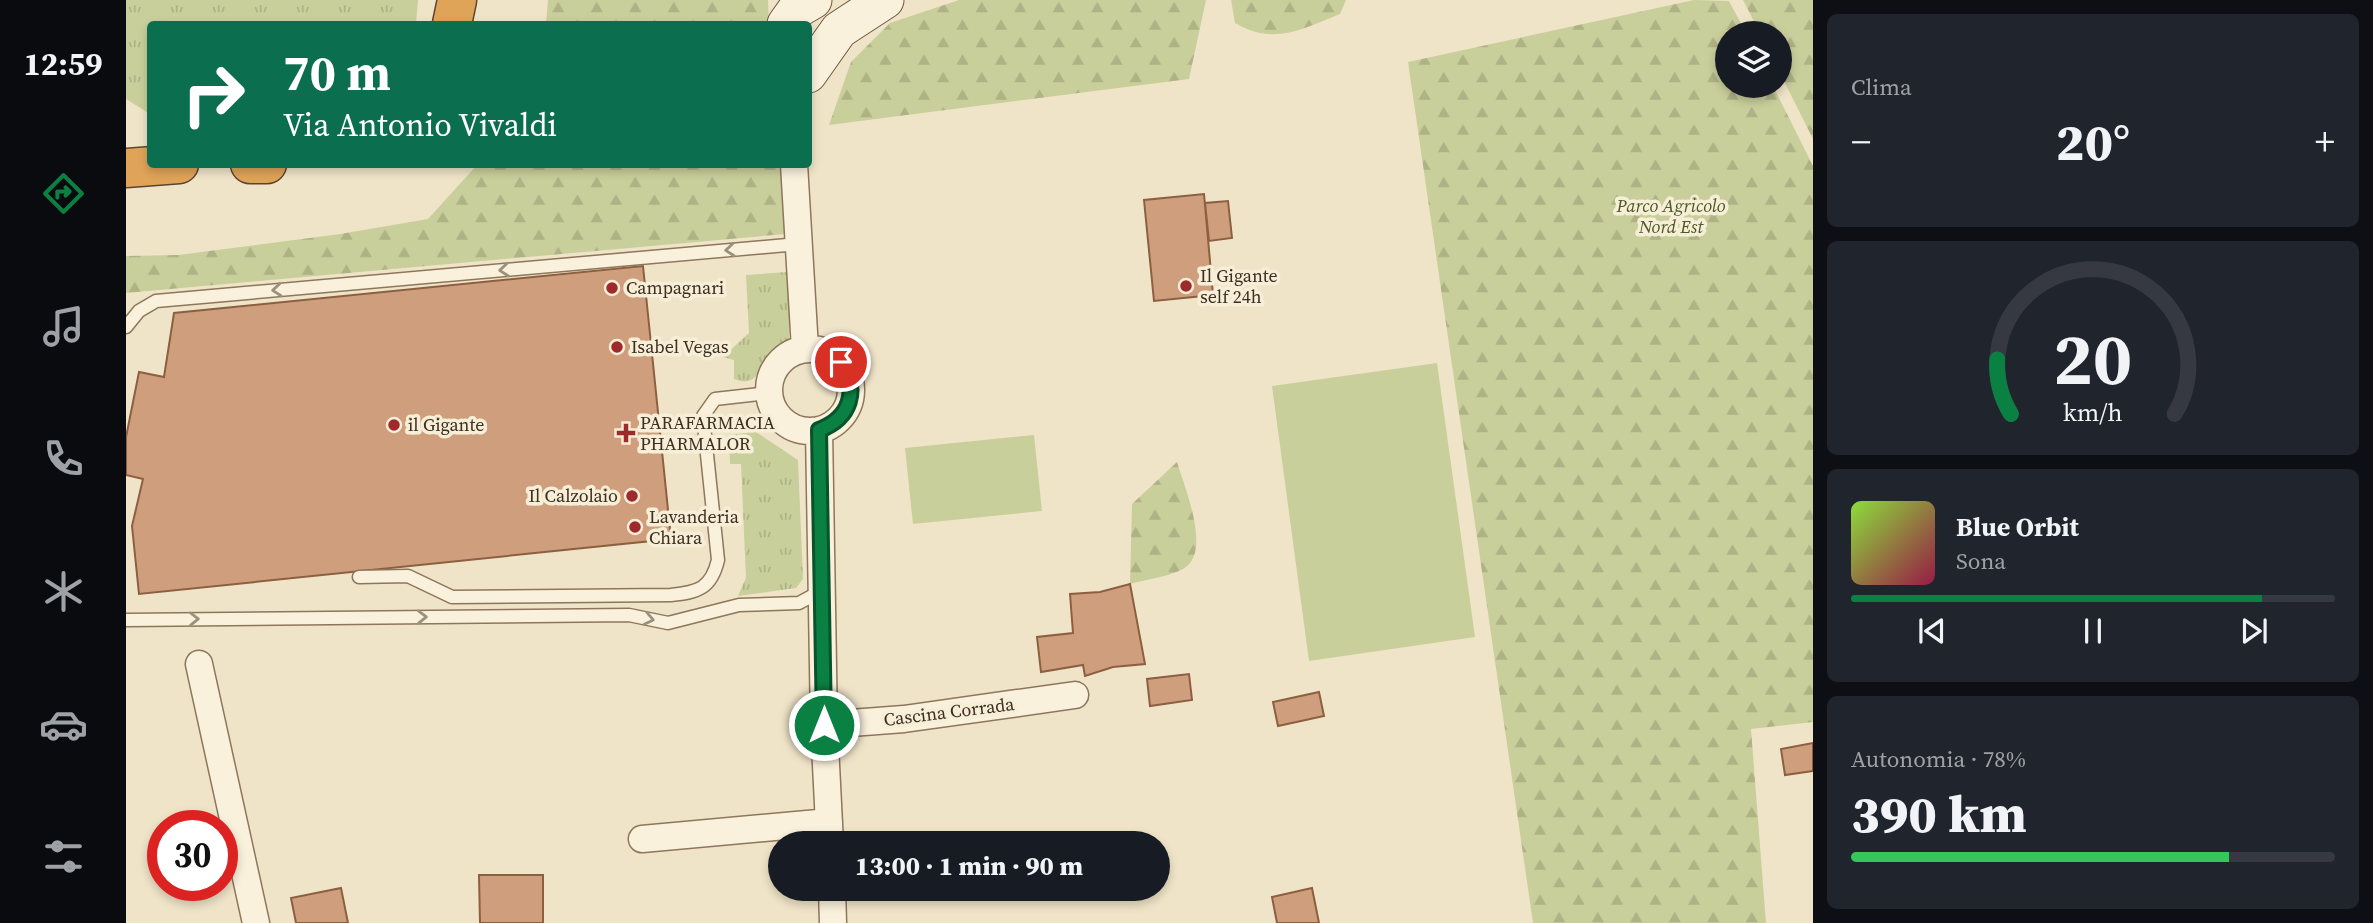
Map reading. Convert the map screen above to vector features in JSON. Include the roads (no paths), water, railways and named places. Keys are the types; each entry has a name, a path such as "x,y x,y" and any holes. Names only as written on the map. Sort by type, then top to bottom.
{"highway":[{"path":"126,140 147,147"},
{"path":"126,168 147,166"}],"main road":[{"path":"788,21 796,10 813,0"},
{"path":"812,63 824,29 885,0"}],"street":[{"path":"785,0 786,21"},
{"path":"794,168 805,349"},
{"path":"805,349 831,354 841,362 852,386 847,409 831,426 819,430 792,427 780,419 769,393 770,381 782,359 805,349"},
{"path":"819,430 824,589 824,725 830,831"},
{"path":"199,664 256,923"},
{"name":"Cascina Corrada","path":"824,725 904,719 1074,695"},
{"path":"642,839 768,835"},
{"path":"832,901 833,923"}],"lane":[{"path":"126,327 139,311 156,301 798,244"},
{"path":"359,577 408,576 452,597 671,595 695,592 714,577 718,561 703,416 715,399 769,393"},
{"path":"126,620 629,615 668,623 739,605 799,603 824,589"}],"place":[{"name":"Il Gigante self 24h","path":"1186,286"},
{"name":"Campagnari","path":"612,288"},
{"name":"Isabel Vegas","path":"617,347"},
{"name":"il Gigante","path":"394,425"},
{"name":"PARAFARMACIA PHARMALOR","path":"626,433"},
{"name":"Il Calzolaio","path":"632,496"},
{"name":"Lavanderia Chiara","path":"635,527"}],"park label":[{"name":"Parco Agricolo Nord Est","path":"1671,216"}]}
